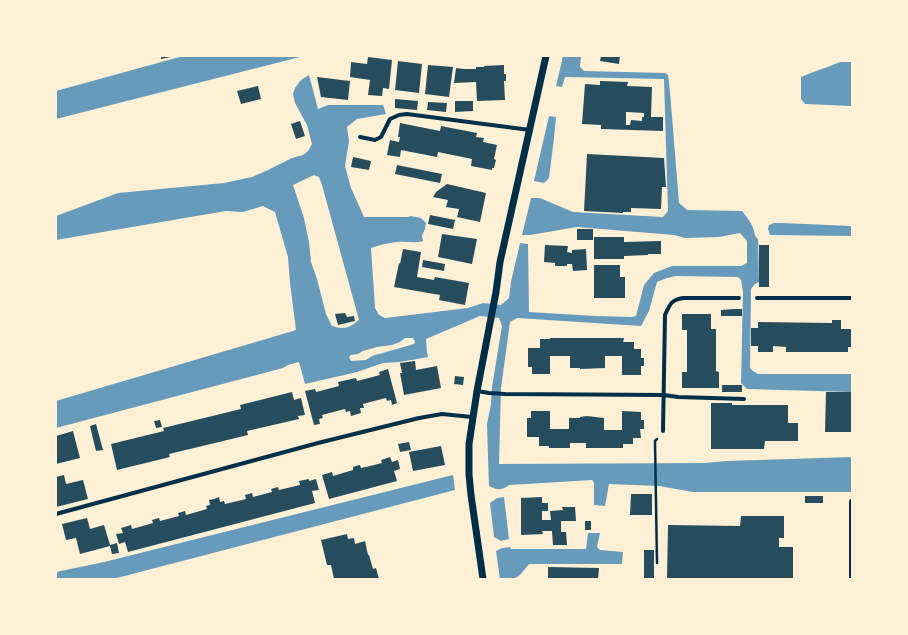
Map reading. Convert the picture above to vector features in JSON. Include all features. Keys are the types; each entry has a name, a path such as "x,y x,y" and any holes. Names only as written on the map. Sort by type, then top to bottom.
{"street":[{"path":"483,579 471,495 469,444 472,418 496,292 500,262 546,56"},
{"path":"360,137 375,140 381,137 390,119 399,115 407,114 530,130"},
{"path":"663,431 665,315 669,305 676,300 683,298 739,298"},
{"path":"757,298 852,298"},
{"path":"477,391 505,394 664,395 678,398 744,399"},
{"path":"56,514 318,443 419,418 442,414 472,418"},
{"path":"851,501 851,579"}],"path":[{"path":"657,563 655,441 663,431"}],"water":[{"path":"183,56 304,56 56,119 56,91"},
{"path":"563,56 581,56 580,67 584,71 665,73 668,75 679,203 687,210 742,211 751,224 755,236 758,239 759,282 751,289 750,368 758,374 852,374 852,392 747,389 741,383 743,292 741,280 738,277 676,276 657,282 649,311 641,326 517,318 510,322 501,388 499,464 705,463 852,457 852,492 693,492 659,486 609,484 605,506 594,505 594,483 592,480 509,485 499,489 489,486 487,424 502,326 499,318 480,316 426,339 428,357 400,362 383,363 357,372 305,384 299,362 283,368 56,428 56,401 296,330 288,257 275,212 263,206 243,212 226,211 56,240 56,216 118,193 224,183 252,177 292,158 303,155 308,151 312,144 307,125 295,103 293,94 295,88 301,80 309,75 318,109 328,105 383,105 386,114 357,119 347,127 349,141 345,166 351,188 364,217 411,216 421,218 426,223 422,236 423,241 394,242 371,248 375,308 379,315 385,318 468,308 483,303 501,305 509,298 520,243 528,244 529,312 632,317 636,316 644,285 654,273 672,266 741,266 747,263 747,241 740,233 719,237 685,238 674,235 577,227 522,235 531,198 540,198 573,212 663,217 668,211 664,79 565,77 562,87 556,86","holes":["314,175 319,177 322,185 359,320 347,328 332,326 326,314 311,262 304,218 293,185","405,338 413,338 415,342 414,344 372,356 366,360 351,361 349,357 351,355 377,347 392,345"]},
{"path":"840,62 852,62 852,106 805,104 801,99 801,77"},
{"path":"549,116 556,117 549,178 544,183 534,181"},
{"path":"774,223 852,226 852,236 770,235 768,229 769,225"},
{"path":"453,475 455,490 113,579 56,579 56,572 104,562"},
{"path":"504,497 509,539 501,541 494,537 490,503 497,498"},
{"path":"588,533 600,533 597,547 600,550 623,552 622,564 529,564 520,575 514,579 500,579 496,551 502,548 510,547 511,549 586,549"}],"building":[{"path":"161,56 171,56 171,57 161,59"},
{"path":"601,56 620,56 619,64 600,61"},
{"path":"368,57 392,60 389,89 383,88 382,96 368,95 370,80 350,77 351,62 367,64"},
{"path":"398,61 422,64 419,93 395,90"},
{"path":"428,65 453,67 449,97 425,94"},
{"path":"504,65 504,74 506,74 506,81 504,81 505,100 477,101 476,82 454,83 456,68 476,69 476,67"},
{"path":"317,77 350,81 348,100 321,97"},
{"path":"600,81 628,82 627,86 652,87 651,117 663,117 663,131 601,129 601,125 582,124 585,84 600,85","holes":["626,112 644,113 642,121 631,120 630,125 626,125"]},
{"path":"258,86 261,99 241,104 237,91"},
{"path":"395,99 418,101 417,110 395,108"},
{"path":"455,101 473,101 473,111 455,112"},
{"path":"428,102 447,103 446,112 427,110"},
{"path":"300,121 305,136 296,139 291,124"},
{"path":"400,123 440,131 441,126 477,133 476,137 484,138 483,142 497,145 494,168 492,168 492,170 471,166 472,159 438,152 437,157 401,150 400,157 387,155 390,140 399,142 400,137 398,137"},
{"path":"587,154 664,158 666,187 662,187 661,209 631,208 631,212 623,213 584,211"},
{"path":"353,157 371,161 369,170 351,167"},
{"path":"397,165 442,174 440,183 395,174"},
{"path":"447,184 486,193 480,222 457,217 459,209 446,207 448,200 433,197 436,192"},
{"path":"430,215 455,220 453,229 428,224"},
{"path":"577,229 593,229 593,240 577,240"},
{"path":"442,234 477,239 472,264 438,257"},
{"path":"594,237 624,237 624,242 661,241 661,254 624,256 624,259 594,259"},
{"path":"545,245 568,246 567,252 572,253 572,250 586,249 587,270 573,271 572,264 567,264 567,266 555,266 555,263 544,262"},
{"path":"759,245 769,245 769,287 759,287"},
{"path":"403,249 421,252 417,277 434,280 435,277 469,283 465,305 439,300 440,295 394,287"},
{"path":"423,260 445,264 444,271 422,267"},
{"path":"594,265 620,265 620,277 625,277 625,298 594,298"},
{"path":"742,309 742,316 721,316 721,310"},
{"path":"345,313 347,317 354,316 355,321 338,325 335,314"},
{"path":"682,314 711,314 711,329 716,329 716,371 719,372 719,388 682,388 682,372 687,372 687,330 682,330"},
{"path":"832,320 841,320 841,329 852,329 852,347 848,347 848,352 786,352 786,347 773,346 773,352 758,352 758,346 751,346 751,328 758,328 758,322 832,323"},
{"path":"624,338 623,342 634,342 634,349 641,349 641,358 644,358 644,366 641,366 641,375 622,375 622,356 605,356 605,368 580,369 570,368 570,356 550,356 550,374 532,374 532,367 528,367 528,348 540,348 540,339"},
{"path":"415,361 416,370 437,366 441,388 404,395 400,373 402,373 400,363"},
{"path":"388,369 397,403 392,405 391,400 387,401 386,398 374,401 363,404 364,408 360,408 361,413 351,416 350,411 346,412 345,409 322,415 323,418 319,419 320,424 314,425 305,391 315,389 316,392 339,386 338,382 356,378 357,381 380,375 379,372"},
{"path":"455,376 464,377 463,385 454,384"},
{"path":"722,385 742,385 742,392 722,392"},
{"path":"292,392 294,400 301,398 305,415 298,416 299,419 247,431 248,435 169,454 170,457 117,470 111,444 164,431 163,428 241,409 240,405"},
{"path":"826,392 852,392 852,432 825,432"},
{"path":"711,403 732,403 732,405 788,405 788,423 798,423 798,441 765,441 764,449 711,449"},
{"path":"531,411 550,411 550,429 569,429 569,418 580,418 587,416 604,418 604,430 622,430 622,411 641,412 641,420 644,420 644,429 640,429 641,438 633,438 633,444 623,444 623,448 586,448 586,443 570,443 570,448 549,448 549,446 539,446 539,437 527,437 527,418 531,418"},
{"path":"160,420 162,427 156,428 154,421"},
{"path":"96,424 103,450 96,451 90,426"},
{"path":"73,431 80,458 56,464 56,436"},
{"path":"409,442 411,450 400,452 398,444"},
{"path":"441,446 445,465 413,471 409,452"},
{"path":"390,457 392,462 398,460 400,469 394,471 397,481 329,499 322,475 332,472 333,476 353,470 353,467 356,466 360,465 361,468 382,463 381,460"},
{"path":"64,475 66,484 83,480 88,499 56,507 56,477"},
{"path":"309,479 309,481 316,479 319,490 312,491 315,503 128,552 125,542 119,544 116,534 123,533 121,528 131,525 132,529 153,523 152,520 159,518 160,521 179,516 178,513 185,511 186,515 207,509 206,506 210,505 209,500 219,497 220,502 224,501 225,504 246,499 245,495 252,493 253,497 272,492 271,489 278,487 279,490 300,485 299,481"},
{"path":"631,494 652,494 652,515 630,515"},
{"path":"805,496 823,496 823,503 805,503"},
{"path":"542,497 542,503 548,503 548,511 542,511 542,520 551,520 550,511 563,510 562,507 575,507 576,521 561,521 561,532 566,532 567,545 553,545 552,531 542,531 543,534 521,535 521,498"},
{"path":"741,516 784,516 784,538 779,538 779,547 793,547 793,579 667,578 668,525 740,526"},
{"path":"87,518 90,529 104,525 110,545 117,543 119,553 112,554 110,546 80,554 76,538 66,540 62,524"},
{"path":"585,521 591,521 591,530 585,530"},
{"path":"347,534 348,539 354,538 355,544 365,541 373,569 376,568 379,579 334,579 331,565 327,565 321,540"},
{"path":"644,550 654,550 654,579 644,579"},
{"path":"548,567 599,568 598,579 548,579"}]}
